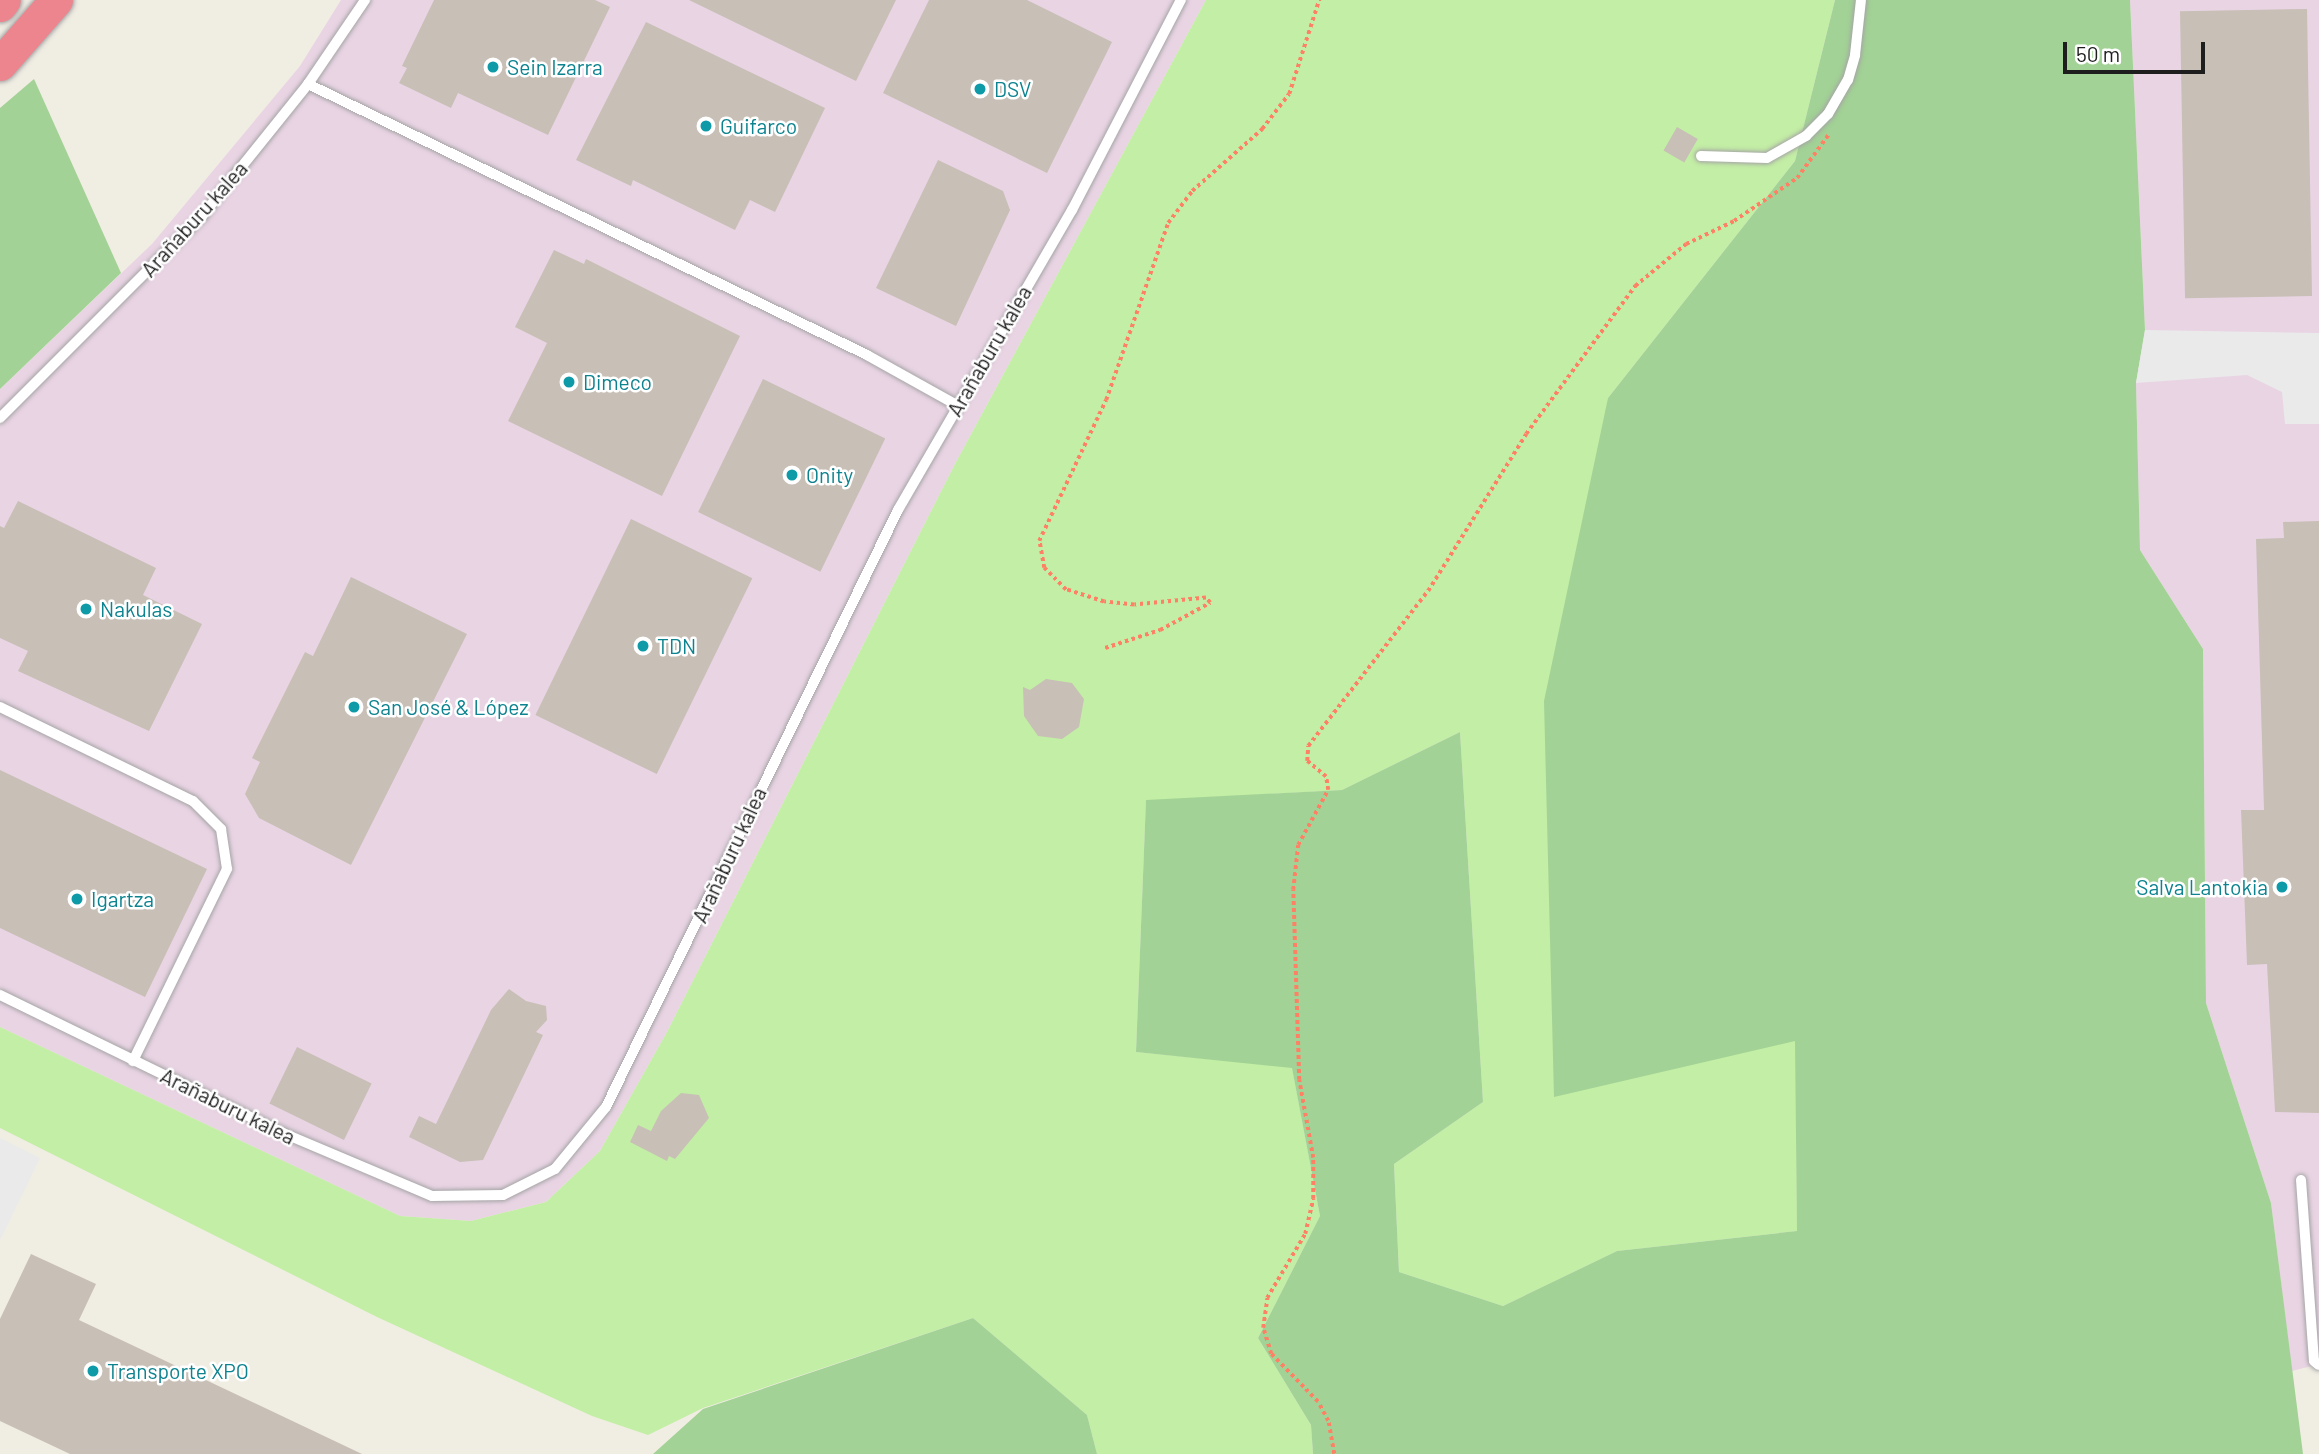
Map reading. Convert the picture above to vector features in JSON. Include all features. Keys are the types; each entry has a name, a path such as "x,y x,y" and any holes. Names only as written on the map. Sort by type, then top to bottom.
{"highway":[{"path":"0,5 4,0"},
{"path":"0,64 56,0"}],"lane":[{"name":"Arañaburu kalea","path":"0,418 202,216 308,85 365,0"},
{"name":"Arañaburu kalea","path":"0,995 392,1183 432,1196 503,1195 555,1169 606,1107 791,722 957,405 1072,210 1180,0"},
{"path":"1701,156 1767,158 1821,121 1848,80 1861,0"},
{"path":"308,85 867,355 957,405"},
{"path":"0,707 193,801 221,829 228,869 133,1060"},
{"path":"2301,1180 2314,1362 2319,1365"}],"path":[{"path":"1105,648 1160,630 1210,603 1206,598 1134,605 1104,602 1066,590 1044,568 1039,541 1105,400 1168,223 1192,191 1262,129 1289,94 1319,0"},
{"path":"1334,1454 1328,1421 1318,1402 1271,1354 1264,1328 1267,1298 1305,1234 1313,1199 1313,1158 1299,1080 1293,890 1298,845 1328,790 1326,777 1307,761 1308,746 1428,591 1526,434 1635,286 1686,244 1734,221 1797,178 1835,124"}],"shaded area":[{"path":"341,0 1206,0 955,464 667,1032 600,1151 546,1202 471,1221 400,1216 0,1027 0,389 152,244 300,66"},
{"path":"2130,0 2319,0 2319,1364 2292,1371 2271,1203 2206,1003 2203,649 2140,550 2136,383 2145,330"},
{"path":"2145,330 2319,333 2319,424 2285,424 2282,392 2247,375 2136,383"},
{"path":"0,1138 40,1158 0,1240"}],"green space":[{"path":"1206,0 1835,0 1795,161 1608,398 1554,1096 1796,1040 1797,1231 1617,1251 1503,1306 1399,1272 1394,1164 1483,1102 1460,732 1342,790 1146,801 1136,1052 1292,1067 1320,1216 1258,1338 1311,1425 1313,1454 1097,1454 1087,1415 973,1318 703,1408 648,1435 592,1416 377,1317 0,1128 0,1027 400,1216 471,1221 546,1202 600,1151 667,1032 955,464"},
{"path":"1835,0 2130,0 2145,330 2136,383 2140,550 2203,649 2206,1003 2271,1203 2303,1454 1313,1454 1311,1425 1258,1338 1320,1216 1292,1068 1136,1052 1146,800 1342,790 1460,732 1483,1102 1394,1164 1399,1272 1503,1306 1617,1251 1797,1231 1795,1041 1554,1097 1544,701 1608,398 1795,161"},
{"path":"34,79 121,273 0,389 0,108"},
{"path":"973,1318 1087,1415 1097,1454 653,1454 703,1409"}],"building":[{"name":"Sein Izarra","path":"434,0 595,0 610,7 548,135 458,93 451,108 399,83 407,68 402,66"},
{"path":"689,0 896,0 856,81"},
{"name":"DSV","path":"929,0 1027,0 1112,42 1047,173 883,93"},
{"path":"2307,9 2312,296 2185,298 2180,11"},
{"name":"Guifarco","path":"646,22 825,108 775,212 750,200 735,230 633,180 631,186 576,160"},
{"path":"1677,127 1698,139 1684,162 1664,150"},
{"path":"938,160 1003,191 1010,210 956,326 876,288"},
{"path":"554,250 584,264 586,259 740,336 662,496 508,421 547,343 515,327"},
{"name":"Onity","path":"763,379 885,439 820,572 698,512"},
{"name":"Nakulas","path":"18,501 156,568 143,595 202,624 149,731 18,671 28,651 0,638 0,526 4,528"},
{"name":"TDN","path":"631,519 752,578 657,774 535,715"},
{"name":"Salva Lantokia","path":"2319,521 2319,1113 2275,1112 2267,964 2247,965 2241,810 2264,810 2256,539 2284,538 2283,522"},
{"name":"San José & López","path":"351,577 467,634 351,865 259,818 245,794 260,762 252,758 305,652 313,656"},
{"path":"1046,679 1072,683 1084,699 1079,727 1062,739 1038,736 1024,716 1023,687 1030,690"},
{"path":"0,770 207,869 145,997 0,928"},
{"path":"509,989 526,1001 546,1006 547,1020 536,1032 543,1035 483,1160 460,1162 409,1137 419,1116 436,1124 491,1010"},
{"path":"297,1047 372,1083 344,1140 269,1104"},
{"path":"681,1093 699,1095 709,1118 675,1159 669,1156 667,1161 630,1142 638,1125 651,1131 661,1111"},
{"name":"Transporte XPO","path":"31,1254 96,1284 79,1320 362,1454 70,1454 0,1421 0,1319"}],"place":[{"name":"Sein Izarra","path":"493,67"},
{"name":"DSV","path":"980,89"},
{"name":"Guifarco","path":"706,126"},
{"name":"Dimeco","path":"569,382"},
{"name":"Onity","path":"792,475"},
{"name":"Nakulas","path":"86,609"},
{"name":"TDN","path":"643,646"},
{"name":"San José & López","path":"354,707"},
{"name":"Salva Lantokia","path":"2282,887"},
{"name":"Igartza","path":"77,899"},
{"name":"Transporte XPO","path":"93,1371"}]}
